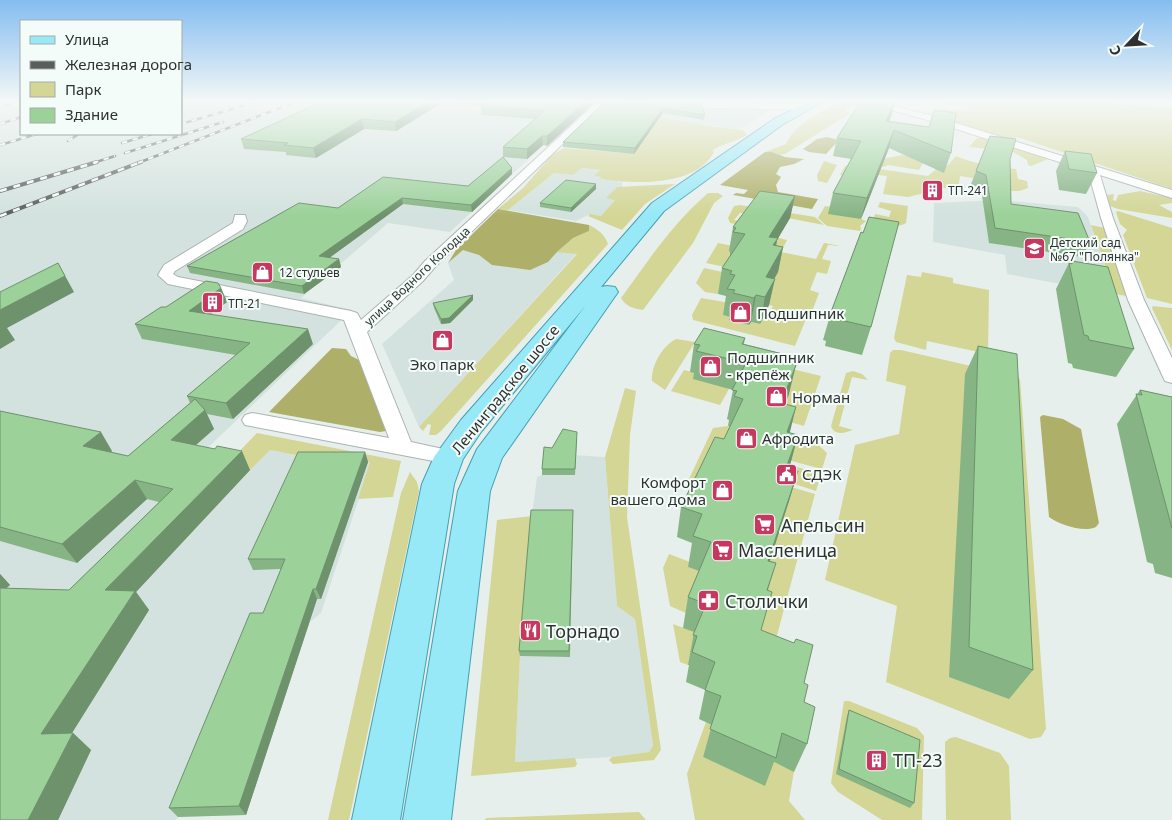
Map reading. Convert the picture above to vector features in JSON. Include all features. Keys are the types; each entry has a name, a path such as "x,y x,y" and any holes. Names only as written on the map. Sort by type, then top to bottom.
{"main road":[{"name":"Ленинградское шоссе","path":"376,820 438,484 449,457 471,426 658,207 752,140"},
{"name":"Ленинградское шоссе","path":"428,820 474,491 488,456 591,313 666,218 692,195 769,140"}],"street":[{"name":"улица Водного Колодца","path":"403,448 358,331 418,278 430,264 560,140"},
{"path":"1000,140 1172,194"},
{"path":"1093,170 1107,218 1136,300 1172,377"},
{"path":"240,218 241,221 238,226 169,268 165,275 173,281 351,316 358,331"},
{"path":"252,420 449,457"}],"shaded area":[{"path":"0,140 549,140 450,232 388,223 301,298 352,310 197,458 270,450 333,462 371,462 321,613 310,622 246,815 178,817 176,820 0,820"},
{"path":"581,168 600,170 595,176 601,177 600,179 622,182 622,187 617,187 607,198 616,199 601,216 590,214 576,221 508,210 554,173 573,175"},
{"name":"Детский сад №67 \"Полянка\"","path":"1000,200 1078,207 1088,217 1115,294 1007,274 1005,255 933,242 934,203"},
{"name":"Эко парк","path":"463,250 537,250 577,253 419,427 382,344 454,280 448,263"},
{"path":"544,453 605,457 617,606 635,619 653,747 649,752 612,757 515,762 520,656 532,516 537,477 542,475"}],"green space":[{"path":"644,140 735,140 716,148 705,163 693,172 679,177 646,182 614,181 594,176 600,170 582,168 573,175 554,173 508,210 498,209 523,188 553,154 564,148 634,154"},
{"path":"788,140 807,140 785,154 779,155 765,152 786,144"},
{"path":"815,140 839,140 826,154 809,152 803,149"},
{"path":"975,140 990,140 1048,159 1031,166 1028,165 1027,160 1011,151 969,147"},
{"path":"1027,140 1172,140 1172,189"},
{"path":"765,152 804,159 794,164 780,167 776,174 781,177 776,185 778,192 818,199 812,209 733,195 736,193 744,194 748,190 720,185"},
{"path":"907,154 923,163 919,170 888,165 884,167 867,165 877,160"},
{"path":"956,156 985,165 1016,169 1018,179 1027,181 1028,188 1019,191 1005,191 1005,183 960,176 959,184 965,185 962,189 922,187 929,192 908,197 883,194 887,176 853,172 847,177 840,175 845,166 851,165 928,176 936,169 948,165"},
{"path":"824,161 837,165 827,183 818,181 817,175"},
{"path":"675,184 645,204 622,230 588,216 590,214 601,216 615,200 606,198 617,187"},
{"path":"1140,191 1172,198 1172,203 1159,205 1172,212 1172,218 1110,206 1107,195 1114,194 1113,200 1116,201 1118,195"},
{"path":"708,193 718,193 723,196 714,203 693,243 643,310 627,305 621,298 651,256 683,217"},
{"path":"880,202 908,206 906,223 894,226 873,223 875,214 889,217 891,211 878,207"},
{"path":"740,205 815,217 824,225 762,213 740,213 734,220 748,223 746,226 730,223 728,218 734,206"},
{"path":"825,206 866,221 860,226 860,231 827,226 818,218"},
{"path":"498,209 589,225 589,231 573,238 548,262 530,270 492,265 479,255 463,250 448,263 456,250"},
{"path":"1118,211 1172,228 1172,304 1147,298 1123,235 1127,230 1120,224 1116,212"},
{"path":"589,225 603,235 608,244 441,431 436,435 429,435 431,425 428,424 423,431 419,427 577,254 557,252 573,238 589,231"},
{"path":"1091,225 1105,228 1126,296 1115,294"},
{"path":"775,237 787,240 781,252 816,259 824,243 841,246 828,245 822,259 831,261 827,274 817,272 810,290 819,293 813,309 810,309 795,346 693,320 692,315 701,298 730,303 723,315 731,317 730,320 749,325 751,322 760,324 764,315 768,316 773,306 751,301"},
{"path":"718,243 733,246 733,252 742,259 735,269 706,263"},
{"path":"704,268 732,274 718,294 705,292 696,283"},
{"path":"922,272 953,278 953,283 989,290 988,354 927,341 926,350 896,342 894,338 907,275 921,277"},
{"path":"1153,306 1172,308 1172,350 1152,308"},
{"path":"676,339 695,342 665,390 652,381 653,369 662,351"},
{"path":"332,348 346,349 351,356 359,360 386,431 380,432 269,412"},
{"path":"893,350 901,350 1015,376 1020,379 1046,729 1041,737 1030,739 886,682 897,606 825,580 855,445 899,434 906,386 886,381 890,353"},
{"path":"751,359 821,376 804,426 779,419"},
{"path":"684,370 696,373 729,389 720,405 671,391"},
{"path":"853,371 862,374 868,380 852,377 839,426 853,430 843,433 837,432 831,426 846,373"},
{"path":"625,388 636,391 630,435 627,517 661,750 654,760 613,764 609,760 612,757 649,752 653,746 635,619 617,606 605,457"},
{"path":"1043,415 1063,419 1081,429 1099,523 1096,527 1079,529 1059,523 1049,517 1040,417"},
{"path":"728,426 738,429 694,486 689,479 713,428"},
{"path":"257,433 401,461 393,497 358,499 370,462 333,462 270,450 250,470 226,465"},
{"path":"797,436 813,440 827,453 822,469 788,460"},
{"path":"790,465 821,474 816,491 785,481"},
{"path":"410,472 417,482 419,491 349,820 328,820 401,493"},
{"path":"784,485 815,494 776,639 754,635 760,591"},
{"path":"532,516 520,656 515,762 575,758 577,764 575,767 471,776 497,520"},
{"path":"669,554 690,562 688,567 705,573 688,614 670,606 663,568"},
{"path":"673,624 700,634 688,665 680,662"},
{"path":"844,701 849,701 917,728 924,736 922,820 882,820 838,792 831,783"},
{"path":"706,722 713,725 703,757 764,785 771,761 794,771 789,801 805,820 695,820 687,774"},
{"path":"956,737 1000,753 1009,766 1011,820 946,820 945,742 950,738"},
{"path":"639,812 646,820 484,820 487,818"}],"building":[{"path":"256,140 326,140 313,148 284,145 288,143"},
{"path":"511,140 537,140 527,149 503,147"},
{"path":"565,140 640,140 635,148 563,142"},
{"path":"855,140 890,140 867,198 833,193 861,141"},
{"path":"919,140 953,140 951,153"},
{"path":"988,140 1016,140 1010,159 1011,204 1078,213 1090,242 995,228 986,175 976,171"},
{"path":"1065,151 1091,154 1097,173 1069,169"},
{"path":"503,157 512,168 471,205 402,198 319,256 339,259 302,286 187,266 299,203 338,208 383,177 468,186"},
{"path":"566,180 596,184 571,208 540,203"},
{"path":"760,191 795,196 769,237 778,238 773,245 783,247 766,277 775,279 765,297 756,295 754,298 733,293 735,290 727,289 735,275 730,274 732,271 722,268 745,234 733,232 736,228 733,227"},
{"path":"869,217 899,222 871,327 832,318 834,313 831,312 861,232 863,233"},
{"path":"1072,261 1108,267 1134,349 1089,340 1088,336 1084,335 1069,263 1072,264"},
{"path":"58,263 65,276 0,310 0,292"},
{"path":"206,281 218,283 221,288 189,311 308,329 226,403 187,396 250,343 135,324 161,307 166,307"},
{"path":"473,295 449,318 441,319 433,303"},
{"path":"704,328 745,338 742,344 787,355 784,362 796,365 781,403 796,407 787,432 798,435 786,468 798,471 768,561 776,563 767,590 772,592 761,630 794,643 796,639 813,645 804,683 808,685 804,702 815,707 807,744 782,733 776,758 710,729 721,696 705,690 715,662 692,652 697,636 693,635 706,604 688,597 711,542 693,536 702,514 681,507 715,437 724,439 743,399 734,396 737,391 732,390 746,363 696,351 700,345 694,344"},
{"path":"978,346 1017,354 1033,670 969,647"},
{"path":"1140,390 1172,397 1172,528 1136,394 1142,395"},
{"path":"195,399 205,410 171,440 215,449 217,446 242,451 105,590 135,591 41,734 73,733 28,820 0,820 0,588 69,590 173,489 135,480 62,544 0,527 0,411 101,432 83,446 128,456"},
{"path":"563,429 577,432 575,469 542,469 544,447 552,448"},
{"path":"298,452 365,452 316,589 313,589 239,806 169,808 250,613 263,613 285,559 248,559"},
{"path":"531,510 573,510 569,651 519,651"},
{"name":"ТП-23","path":"849,710 920,740 914,803 839,769"}],"railway":[{"path":"0,145 16,140"},
{"path":"122,143 131,140"},
{"path":"125,153 165,140"},
{"path":"138,163 197,140"},
{"path":"93,163 115,156"},
{"path":"0,191 97,162"},
{"path":"0,216 141,162"}],"place":[{"name":"ТП-241","path":"932,190"},
{"name":"Детский сад №67 \"Полянка\"","path":"1034,249"},
{"name":"12 стульев","path":"263,272"},
{"name":"ТП-21","path":"212,303"},
{"name":"Подшипник","path":"741,313"},
{"name":"Эко парк","path":"442,341"},
{"name":"Подшипник - крепёж","path":"711,366"},
{"name":"Норман","path":"776,397"},
{"name":"Афродита","path":"746,438"},
{"name":"СДЭК","path":"786,474"},
{"name":"Комфорт вашего дома","path":"722,491"},
{"name":"Апельсин","path":"765,525"},
{"name":"Масленица","path":"722,550"},
{"name":"Столички","path":"709,601"},
{"name":"Торнадо","path":"530,631"},
{"name":"ТП-23","path":"877,760"}]}
